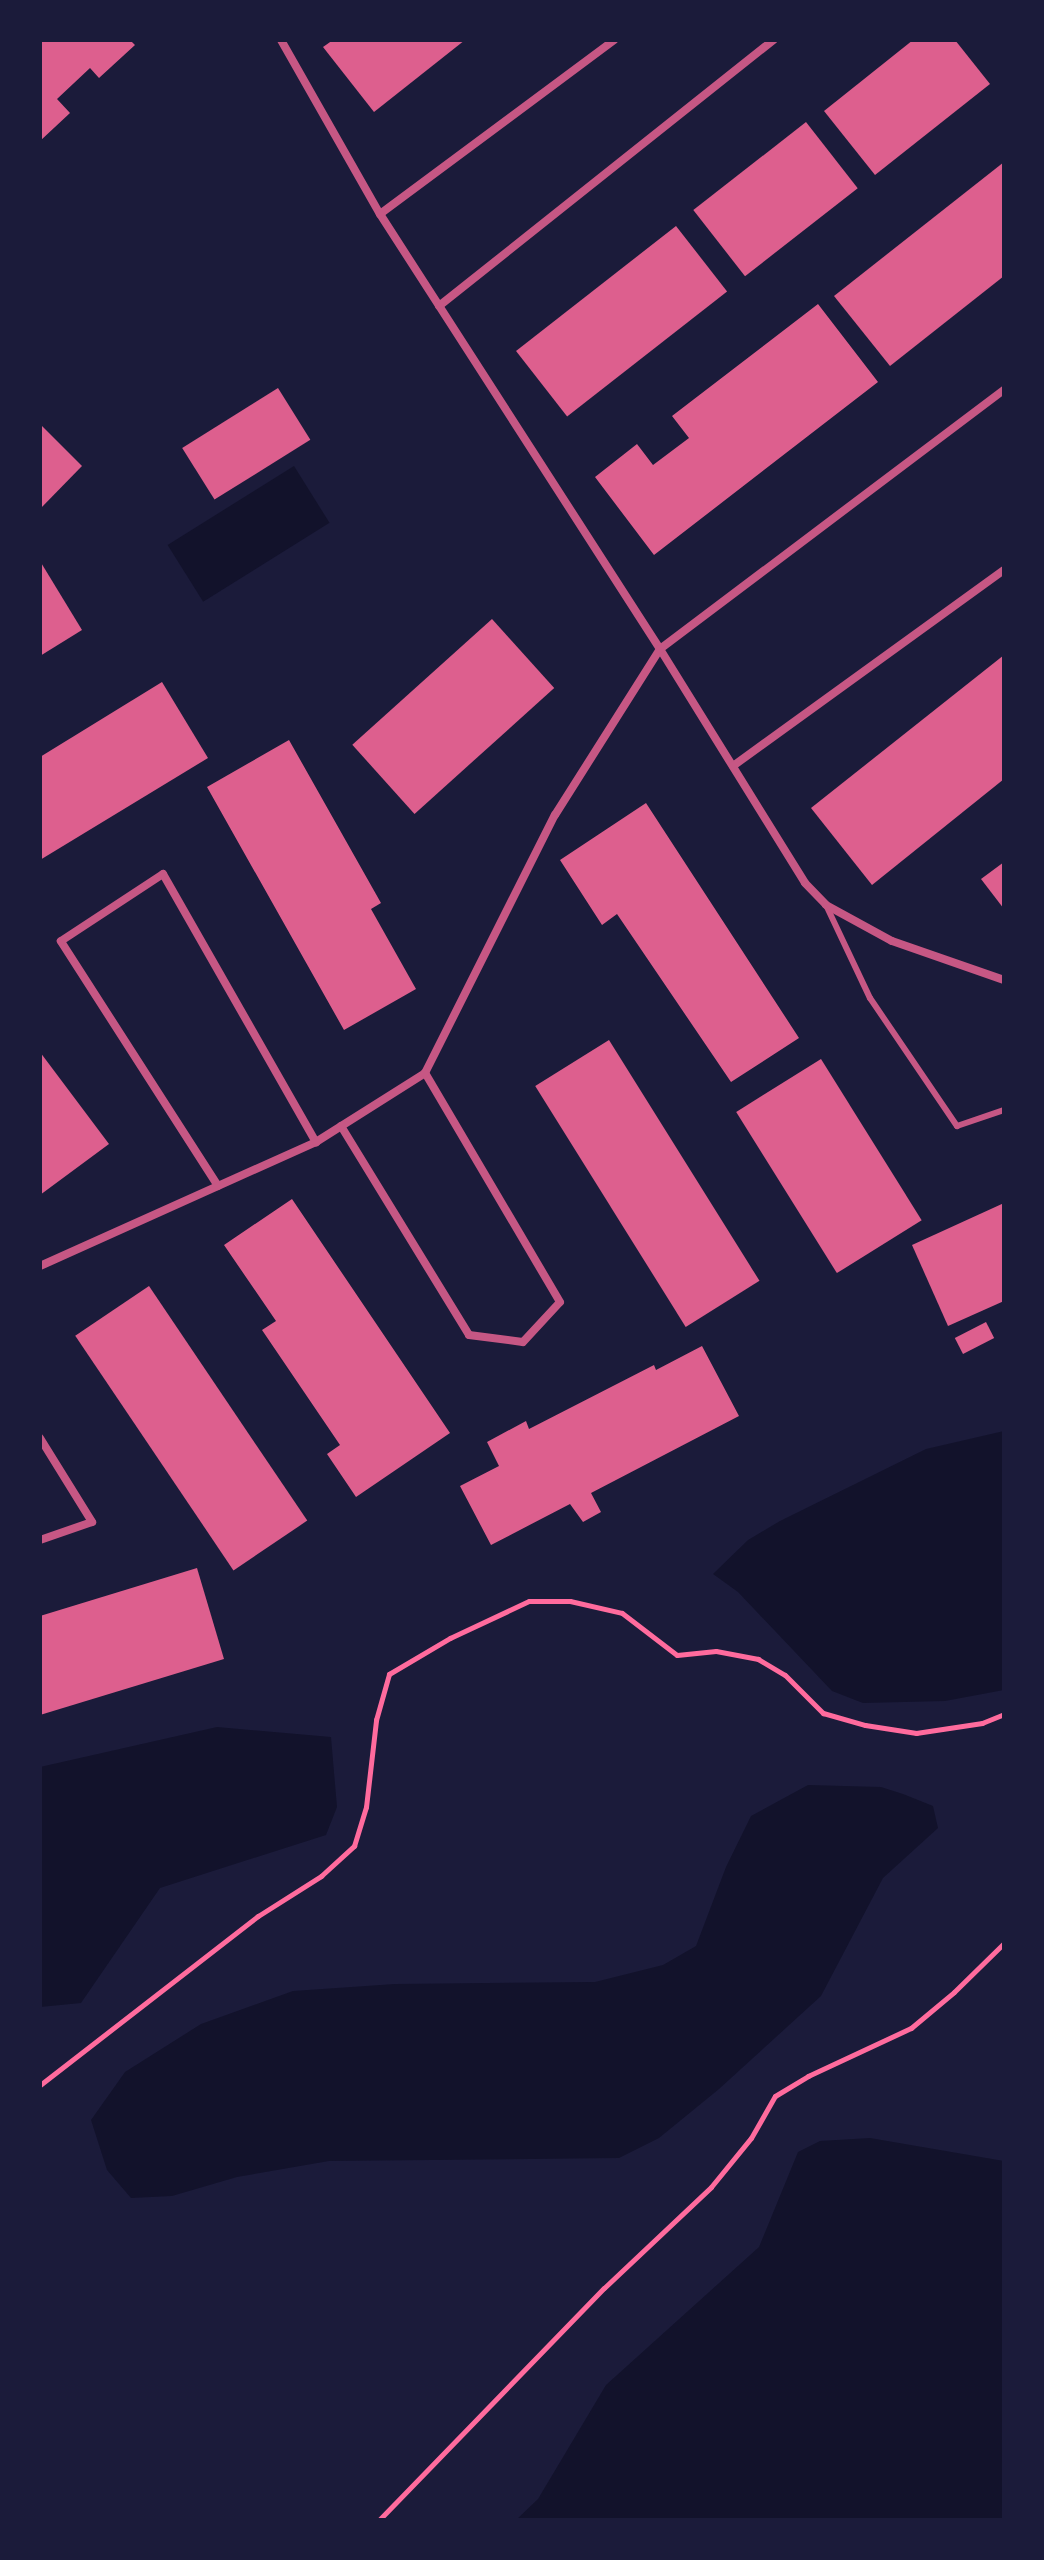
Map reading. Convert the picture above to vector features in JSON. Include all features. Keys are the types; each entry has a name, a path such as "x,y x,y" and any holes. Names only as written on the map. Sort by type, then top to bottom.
{"street":[{"path":"281,40 380,214 660,649 805,883 826,905 892,941 1004,980"},
{"path":"380,214 614,40"},
{"path":"439,306 774,40"},
{"path":"40,1266 316,1142 425,1073 555,815 660,649 1004,390"},
{"path":"733,766 1004,570"},
{"path":"218,1186 61,941 163,874 316,1142"},
{"path":"341,1126 469,1335 523,1342 560,1302 425,1073"},
{"path":"40,1438 92,1522 40,1540"}],"lane":[{"path":"826,905 870,998 957,1126 1004,1110"}],"path":[{"path":"40,2085 258,1916 321,1876 354,1846 366,1807 376,1720 389,1674 450,1638 529,1601 570,1601 622,1613 677,1655 716,1651 758,1659 785,1675 823,1713 865,1725 916,1733 982,1723 1004,1714"},
{"path":"379,2520 604,2288 711,2187 751,2138 775,2096 808,2076 911,2028 954,1992 1004,1943"}],"shaded area":[{"path":"294,466 330,523 203,602 168,545"},
{"path":"1004,1431 1004,1690 945,1701 863,1703 832,1691 738,1592 713,1574 748,1540 780,1521 926,1449"},
{"path":"217,1727 331,1737 337,1807 326,1835 160,1888 81,2003 40,2007 40,1767"},
{"path":"808,1785 881,1787 903,1794 933,1806 938,1828 883,1878 821,1996 719,2089 659,2138 619,2158 329,2161 237,2177 172,2196 131,2198 107,2170 91,2120 125,2072 201,2024 293,1991 395,1984 595,1982 663,1965 696,1946 726,1867 751,1816"},
{"path":"870,2138 1004,2161 1004,2520 516,2520 538,2499 606,2385 759,2247 798,2152 820,2141"}],"building":[{"path":"40,40 130,40 135,45 99,78 90,68 57,99 70,113 40,141"},
{"path":"333,40 465,40 374,112 323,47"},
{"path":"913,40 955,40 990,84 875,175 824,111"},
{"path":"806,122 858,188 745,276 693,210"},
{"path":"1004,162 1004,276 890,366 834,296"},
{"path":"676,226 727,291 567,416 516,351"},
{"path":"818,304 878,382 654,555 595,477 637,444 653,465 689,438 672,416"},
{"path":"278,388 310,440 214,500 182,448"},
{"path":"40,424 82,466 40,509"},
{"path":"40,561 82,630 40,656"},
{"path":"492,619 554,688 415,814 352,745"},
{"path":"1004,655 1004,779 872,885 811,808"},
{"path":"162,682 208,758 40,860 40,757"},
{"path":"289,740 381,903 371,909 416,989 344,1030 207,787"},
{"path":"646,803 799,1038 731,1082 617,914 602,925 560,860"},
{"path":"1004,862 1004,909 981,879"},
{"path":"609,1040 759,1281 686,1327 535,1086"},
{"path":"40,1052 109,1144 40,1195"},
{"path":"821,1059 922,1220 837,1273 736,1112"},
{"path":"292,1199 450,1433 356,1497 327,1454 340,1445 262,1330 276,1321 224,1245"},
{"path":"1004,1203 1004,1301 948,1326 912,1245"},
{"path":"149,1286 307,1521 233,1570 75,1336"},
{"path":"986,1322 994,1338 963,1354 955,1338"},
{"path":"702,1346 739,1416 591,1493 601,1512 583,1522 570,1504 491,1545 460,1486 499,1466 487,1442 526,1421 529,1429 654,1365 656,1370"},
{"path":"197,1568 224,1659 40,1715 40,1616"}]}
